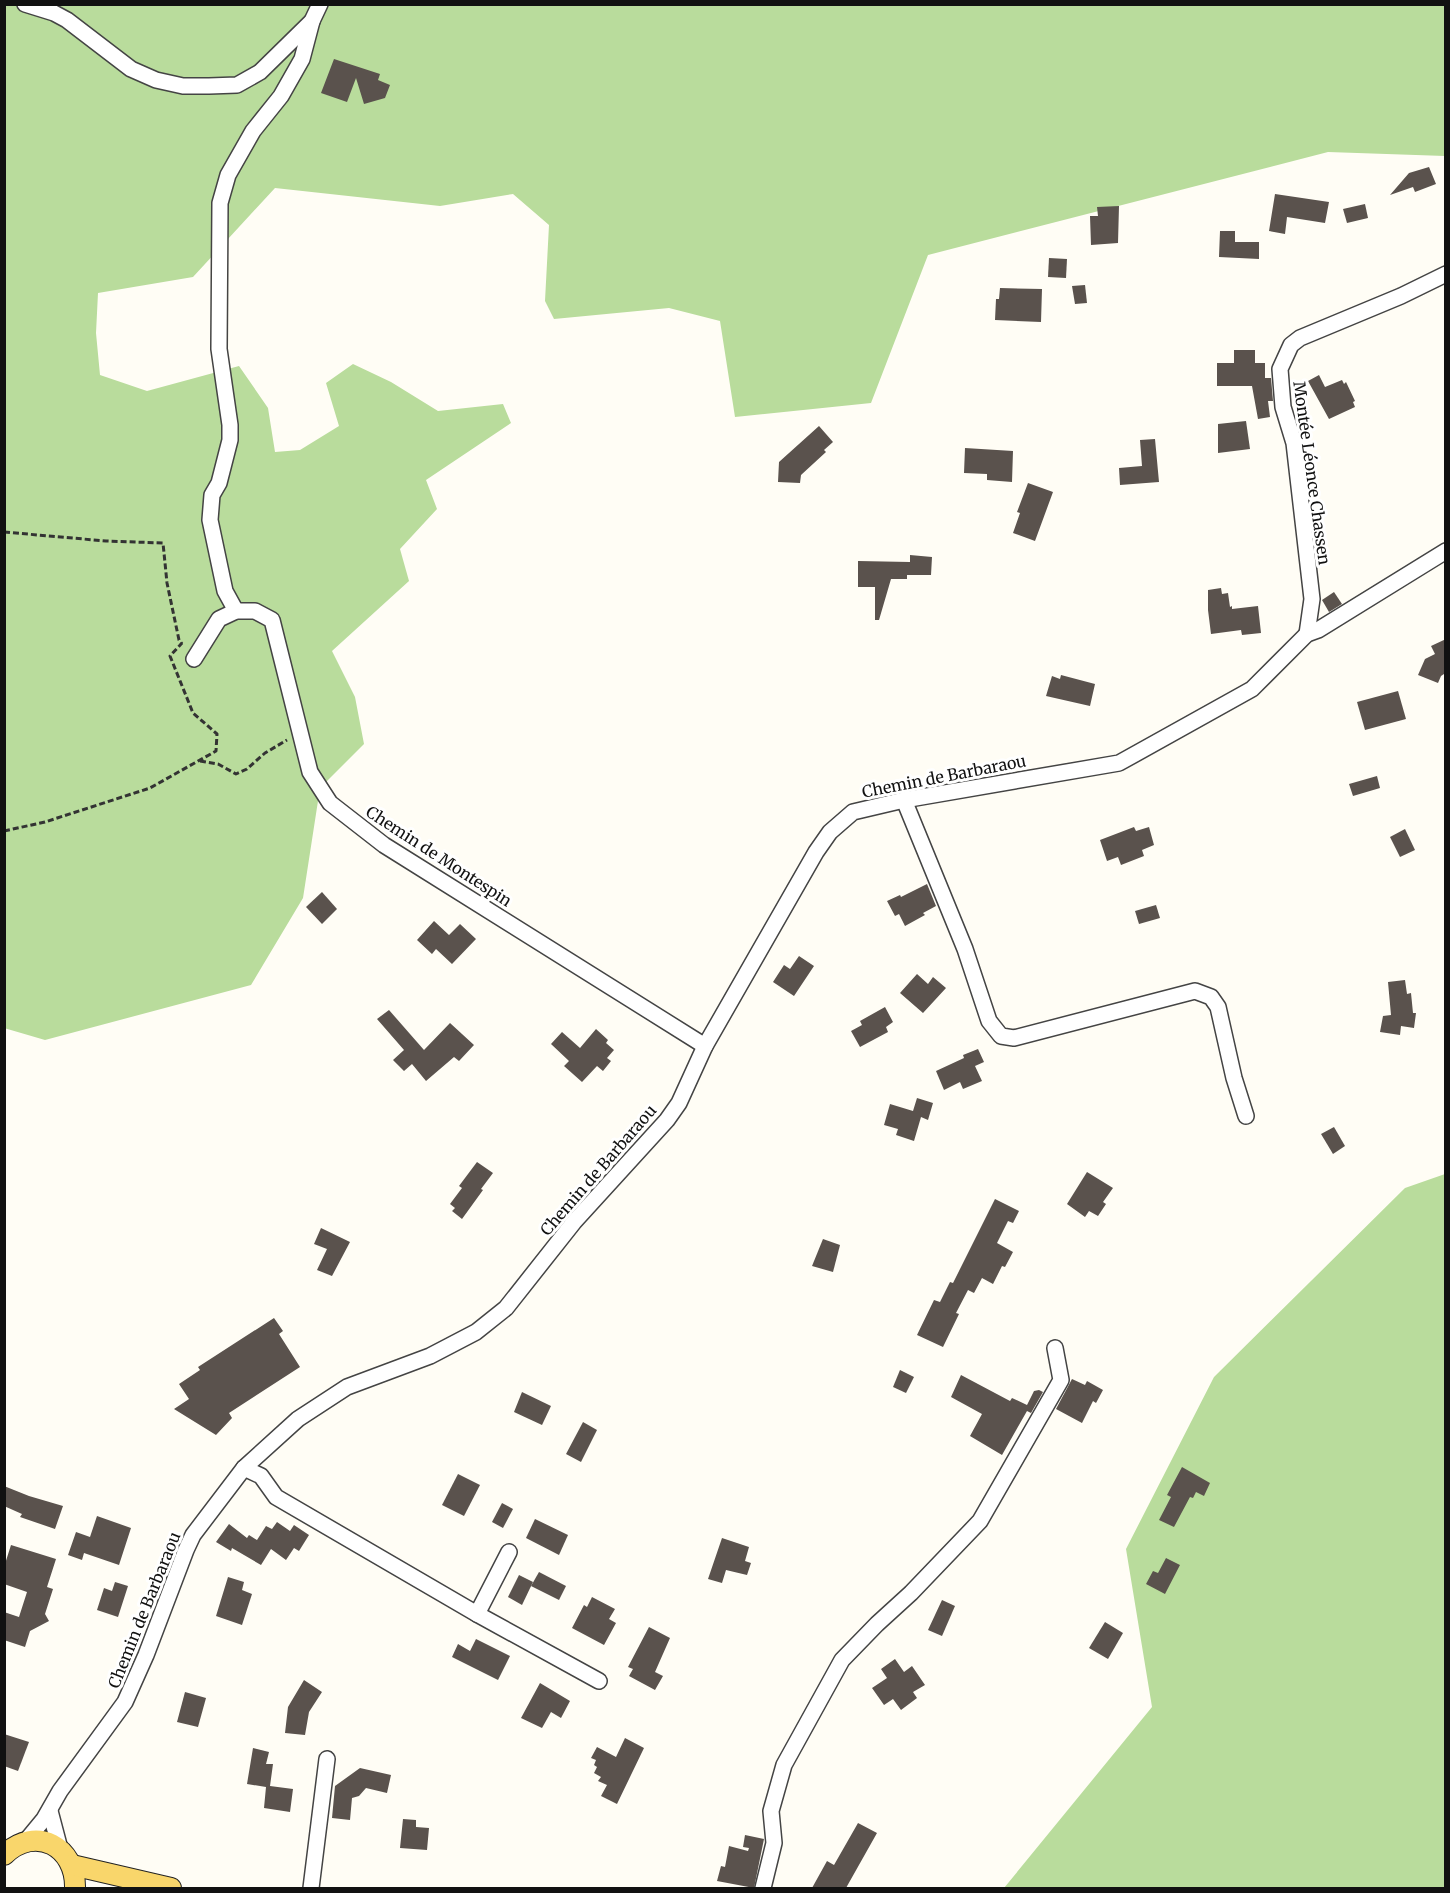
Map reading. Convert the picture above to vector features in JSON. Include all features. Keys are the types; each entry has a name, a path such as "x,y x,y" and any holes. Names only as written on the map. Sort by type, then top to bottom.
{"main road":[{"path":"11,1847 38,1841 49,1843 66,1857 171,1888"},
{"path":"66,1857 75,1877 75,1888"}],"street":[{"path":"25,4 54,13 67,20 131,69 156,80 183,86 237,85 260,72 312,21"},
{"path":"194,659 219,619 236,611 225,591 210,520 212,495 219,483 230,440 230,425 219,349 220,202 228,175 253,131 281,96 302,59 312,21 320,4"},
{"name":"Montée Léonce Chassen","path":"1307,634 1312,599 1294,443 1283,407 1280,369 1291,345 1300,338 1401,296 1446,273"},
{"name":"Chemin de Barbaraou","path":"11,1847 50,1811 60,1791 125,1702 190,1542 244,1468 298,1419 347,1387 430,1356 476,1332 506,1308 574,1222 667,1120 679,1103 705,1046 816,852 830,832 854,812 904,800 1119,763 1252,689 1307,634 1318,630 1446,551"},
{"name":"Chemin de Montespin","path":"236,611 255,611 272,620 310,772 330,803 384,845 705,1046"},
{"path":"904,800 965,949 989,1021 1001,1036 1014,1038 1195,991 1211,997 1218,1007 1233,1078 1246,1116"},
{"path":"764,1888 774,1843 771,1811 784,1765 842,1660 980,1521 1061,1380 1055,1348"},
{"path":"244,1468 261,1476 276,1497 477,1614 598,1681"},
{"path":"477,1614 510,1552"},
{"path":"311,1888 327,1759"},
{"path":"50,1811 66,1857"}],"path":[{"path":"4,532 106,541 163,543 167,583 179,640 194,659"},
{"path":"4,831 45,822 150,788 216,751 217,734 193,713 170,656 182,643"},
{"path":"198,761 218,764 236,774 248,769 265,753 300,732"}],"green space":[{"path":"4,5 1445,5 1445,156 1328,152 928,255 871,403 735,417 720,321 669,308 554,319 545,301 549,225 513,194 440,206 275,188 193,277 98,293 96,333 100,375 147,391 239,366 268,408 275,452 300,450 339,426 326,383 353,364 391,382 438,411 503,404 511,423 426,480 437,509 400,549 409,581 332,651 355,697 364,744 320,788 303,898 251,985 45,1040 4,1028"},
{"path":"1445,1174 1445,1888 1004,1888 1152,1707 1126,1549 1214,1377 1405,1188"}],"building":[{"path":"334,59 380,74 378,80 390,85 385,98 364,104 356,78 347,102 321,93"},
{"path":"1429,167 1436,184 1415,192 1413,187 1390,195 1409,173"},
{"path":"1275,194 1329,202 1325,223 1287,217 1285,234 1269,231"},
{"path":"1365,204 1368,218 1347,223 1343,209"},
{"path":"1119,206 1118,243 1091,245 1090,216 1098,216 1097,207"},
{"path":"1220,231 1235,231 1235,242 1259,242 1259,259 1219,257"},
{"path":"1049,258 1067,259 1066,278 1048,277"},
{"path":"1085,285 1087,303 1075,304 1072,286"},
{"path":"1000,288 1042,289 1041,322 995,320 996,299 999,299"},
{"path":"1234,350 1255,350 1255,363 1265,363 1265,378 1271,378 1273,401 1268,401 1270,417 1258,419 1252,386 1217,386 1217,363 1234,363"},
{"path":"1319,375 1325,387 1342,380 1344,384 1346,382 1355,401 1353,402 1355,407 1329,419 1308,381"},
{"path":"1246,421 1250,449 1218,453 1218,424"},
{"path":"819,426 833,442 824,450 826,452 801,475 800,483 778,482 779,462"},
{"path":"1155,439 1159,482 1120,485 1119,468 1142,466 1140,440"},
{"path":"965,448 1013,451 1012,482 987,480 987,474 964,473"},
{"path":"1028,483 1053,492 1035,541 1013,533 1020,513 1017,512"},
{"path":"910,555 932,557 931,575 907,575 907,579 891,579 879,620 875,620 875,587 858,587 858,561 910,562"},
{"path":"1221,588 1222,594 1228,593 1232,609 1258,606 1261,633 1242,635 1241,630 1211,634 1208,590"},
{"path":"1334,592 1342,604 1329,612 1322,600"},
{"path":"1446,639 1446,677 1444,674 1441,676 1438,683 1418,675 1425,659 1435,654 1431,646"},
{"path":"1061,675 1095,684 1090,706 1046,696 1052,676 1060,679"},
{"path":"1398,691 1406,719 1365,730 1357,702"},
{"path":"1377,776 1380,788 1353,796 1349,784"},
{"path":"1134,827 1136,831 1149,827 1154,845 1142,850 1144,856 1121,865 1118,857 1107,861 1100,840"},
{"path":"1405,829 1415,850 1400,857 1390,837"},
{"path":"927,884 936,906 905,926 899,914 895,916 887,901"},
{"path":"322,892 337,909 322,924 306,907"},
{"path":"1156,905 1160,918 1139,924 1135,911"},
{"path":"434,921 449,935 460,924 476,939 452,964 436,949 432,954 417,940"},
{"path":"799,956 814,966 794,996 773,982 784,965 790,969"},
{"path":"917,974 928,984 933,977 946,988 923,1013 900,993"},
{"path":"1405,980 1407,994 1411,993 1413,1013 1416,1013 1414,1028 1401,1026 1400,1035 1380,1032 1383,1016 1391,1015 1388,982"},
{"path":"885,1007 893,1022 886,1027 888,1032 860,1047 851,1031 862,1025 860,1021"},
{"path":"389,1010 424,1050 450,1023 474,1045 459,1061 454,1057 426,1081 412,1064 404,1071 393,1060 404,1050 377,1019"},
{"path":"596,1029 608,1040 606,1043 614,1050 607,1058 611,1061 603,1071 597,1066 582,1082 564,1066 569,1061 551,1044 562,1032 580,1048"},
{"path":"978,1049 984,1062 975,1066 982,1081 963,1089 960,1082 944,1090 936,1071"},
{"path":"917,1098 933,1103 928,1120 921,1117 914,1141 896,1135 898,1129 884,1125 890,1104 913,1111"},
{"path":"1334,1127 1345,1146 1333,1154 1321,1134"},
{"path":"477,1162 493,1173 462,1219 452,1211 455,1208 450,1204 462,1188 459,1186"},
{"path":"1087,1172 1113,1188 1103,1202 1106,1204 1098,1216 1089,1211 1085,1217 1067,1204"},
{"path":"995,1199 1019,1211 1013,1223 1008,1221 997,1243 1013,1252 1005,1267 1002,1266 993,1284 982,1278 974,1293 968,1290 943,1347 917,1335 934,1300 940,1302 950,1282 953,1283"},
{"path":"321,1228 350,1242 332,1276 317,1270 327,1249 314,1244"},
{"path":"823,1239 840,1245 833,1272 812,1266"},
{"path":"274,1318 283,1331 279,1334 300,1367 229,1413 232,1418 216,1435 174,1409 189,1399 179,1384 200,1370 198,1367"},
{"path":"900,1370 914,1377 906,1393 893,1387"},
{"path":"961,1375 1010,1401 1012,1398 1027,1405 1034,1391 1043,1392 1031,1413 1027,1411 1002,1455 970,1436 982,1414 951,1397"},
{"path":"1072,1379 1085,1385 1087,1381 1103,1390 1096,1403 1093,1401 1082,1423 1056,1409"},
{"path":"522,1392 551,1406 542,1425 514,1412"},
{"path":"583,1422 597,1430 581,1462 566,1454"},
{"path":"1182,1467 1210,1483 1204,1496 1196,1492 1193,1498 1190,1497 1174,1527 1159,1520 1171,1497 1167,1495"},
{"path":"458,1474 480,1485 464,1516 442,1505"},
{"path":"4,1486 63,1506 55,1529 20,1517 22,1514 4,1506"},
{"path":"502,1503 513,1509 503,1528 492,1522"},
{"path":"97,1516 131,1528 119,1565 84,1553 82,1560 68,1555 76,1532 90,1537"},
{"path":"535,1519 568,1535 559,1555 526,1538"},
{"path":"277,1522 290,1531 294,1525 309,1535 299,1551 294,1548 286,1560 271,1549 261,1565 232,1548 231,1551 216,1542 229,1524 247,1538 249,1535 257,1540 266,1526 272,1529"},
{"path":"722,1538 749,1547 745,1561 751,1563 747,1575 726,1570 722,1583 708,1579"},
{"path":"11,1545 56,1559 47,1587 53,1589 45,1614 49,1621 30,1631 25,1647 4,1640 4,1612 19,1617 27,1592 4,1584 4,1567"},
{"path":"1166,1558 1180,1565 1165,1594 1146,1584 1153,1571 1158,1573"},
{"path":"539,1572 566,1586 559,1600 531,1586"},
{"path":"519,1575 533,1582 522,1605 508,1597"},
{"path":"228,1577 244,1582 242,1590 252,1594 242,1625 216,1616"},
{"path":"115,1582 128,1586 118,1617 97,1610 104,1588 112,1591"},
{"path":"592,1597 615,1609 609,1619 616,1623 604,1645 572,1628 584,1605 587,1607"},
{"path":"942,1600 955,1606 942,1636 928,1630"},
{"path":"1105,1622 1123,1633 1108,1659 1089,1648"},
{"path":"649,1627 670,1638 655,1672 663,1676 655,1690 629,1676 633,1669 628,1667"},
{"path":"476,1639 510,1656 498,1680 452,1657 458,1644 470,1651"},
{"path":"895,1659 904,1672 912,1666 925,1685 913,1692 917,1698 901,1710 893,1699 884,1705 872,1688 887,1678 881,1669"},
{"path":"304,1680 322,1692 309,1712 305,1735 285,1733 288,1707"},
{"path":"540,1683 570,1701 561,1718 551,1712 542,1728 521,1718"},
{"path":"185,1692 206,1698 198,1727 177,1722"},
{"path":"4,1734 29,1742 18,1771 4,1766"},
{"path":"625,1738 644,1748 617,1804 601,1796 607,1785 598,1781 601,1777 594,1773 597,1767 594,1765 596,1760 591,1758 597,1747 616,1757"},
{"path":"253,1748 269,1752 266,1764 273,1764 270,1786 293,1789 290,1812 264,1808 266,1787 247,1784"},
{"path":"360,1768 391,1775 387,1793 366,1788 359,1796 352,1798 350,1820 332,1818 335,1786"},
{"path":"403,1819 416,1820 416,1827 429,1828 427,1850 400,1848"},
{"path":"858,1823 877,1833 846,1888 812,1888 827,1861 834,1865"},
{"path":"745,1835 764,1839 754,1888 717,1881 721,1866 725,1867 729,1846 748,1851 749,1848 743,1847"}]}
